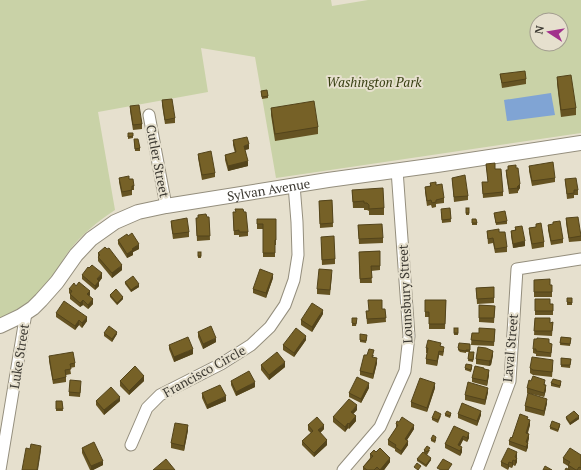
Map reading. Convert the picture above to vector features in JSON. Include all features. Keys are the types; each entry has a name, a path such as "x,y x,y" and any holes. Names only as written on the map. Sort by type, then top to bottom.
{"street":[{"name":"Cutler Street","path":"149,115 166,206"},
{"name":"Sylvan Avenue","path":"0,326 26,313 46,296 76,255 96,235 126,216 144,210 352,176 581,143"},
{"name":"Lounsbury Street","path":"343,470 380,428 405,371 408,336 397,170"},
{"name":"Francisco Circle","path":"131,445 147,408 160,395 221,364 251,345 270,327 285,305 294,280 298,255 294,186"},
{"name":"Laval Street","path":"478,469 510,381 517,269 581,259"},
{"name":"Luke Street","path":"0,470 26,313"}],"green space":[{"name":"Washington Park","path":"0,0 331,0 332,6 368,0 581,0 581,133 276,178 255,57 201,48 208,92 98,112 115,210 79,239 43,289 30,301 0,318"}],"water":[{"path":"551,93 555,115 507,121 504,100"}],"building":[{"path":"525,71 526,79 502,83 500,74"},
{"path":"571,75 576,108 561,110 557,77"},
{"path":"267,90 268,96 262,97 261,91"},
{"path":"172,99 175,118 165,120 162,100"},
{"path":"314,101 318,127 275,134 271,108"},
{"path":"139,105 142,124 133,125 130,106"},
{"path":"128,133 133,133 133,136 128,137"},
{"path":"247,137 249,144 244,146 248,161 228,166 225,155 236,152 233,140"},
{"path":"134,139 138,139 140,148 135,149"},
{"path":"211,151 215,173 202,175 198,154"},
{"path":"553,162 555,178 532,181 529,166"},
{"path":"495,163 495,169 501,169 503,192 483,194 482,182 488,182 486,164"},
{"path":"516,165 516,168 518,168 520,184 517,187 518,188 509,189 506,170 508,170 508,166"},
{"path":"465,175 468,196 454,197 452,178"},
{"path":"129,176 129,179 133,179 134,186 132,186 132,190 122,192 119,178"},
{"path":"576,178 578,190 574,190 574,193 567,194 565,179"},
{"path":"436,182 436,185 442,184 444,198 436,200 436,202 432,203 431,200 427,201 425,187 431,186 430,183"},
{"path":"383,188 384,208 369,209 369,205 364,203 364,201 353,202 352,190"},
{"path":"332,200 333,223 320,224 319,201"},
{"path":"450,208 451,219 442,220 441,209"},
{"path":"466,208 469,208 469,213 466,213"},
{"path":"235,209 243,209 244,212 246,212 248,232 239,232 239,230 234,231 233,212 236,212"},
{"path":"505,211 507,221 496,223 494,213"},
{"path":"206,214 207,217 209,217 210,236 197,236 196,218 198,218 198,215"},
{"path":"578,217 581,236 569,238 566,218"},
{"path":"187,218 189,232 173,234 171,221"},
{"path":"257,219 276,219 275,253 263,253 263,224 257,224"},
{"path":"472,219 476,219 477,223 472,223"},
{"path":"560,221 563,239 551,241 548,225 553,224 553,222"},
{"path":"541,223 544,242 532,244 529,228 536,227 536,224"},
{"path":"382,224 383,238 359,239 358,225"},
{"path":"522,226 525,241 513,244 511,231 516,230 515,227"},
{"path":"499,229 499,232 505,232 507,247 495,249 493,238 488,239 487,231"},
{"path":"132,233 139,244 127,254 118,240 127,234 128,236"},
{"path":"334,236 335,259 322,260 321,237"},
{"path":"105,247 107,249 109,248 122,265 112,273 98,257 100,255 98,253"},
{"path":"380,251 380,266 371,266 372,278 360,279 359,252"},
{"path":"198,252 201,252 201,256 198,256"},
{"path":"92,265 102,273 97,279 99,281 95,286 82,275 88,267 89,268"},
{"path":"260,269 273,274 266,293 253,289"},
{"path":"319,269 332,270 330,290 317,289"},
{"path":"133,276 139,284 131,290 125,282"},
{"path":"550,279 552,292 534,292 534,280"},
{"path":"79,282 90,291 87,294 93,299 88,305 83,300 80,303 70,294 72,291 69,289 74,283 76,286"},
{"path":"494,287 494,298 477,299 476,288"},
{"path":"116,289 123,297 117,303 110,295"},
{"path":"567,298 572,298 572,303 567,302"},
{"path":"535,299 550,299 550,304 553,304 553,311 535,311"},
{"path":"368,300 382,300 382,309 385,309 386,318 367,319 366,311 369,311"},
{"path":"425,300 446,300 445,324 429,324 429,312 425,312"},
{"path":"64,301 87,317 82,323 79,320 75,326 56,313"},
{"path":"312,303 323,310 312,327 301,320"},
{"path":"479,305 495,306 494,318 479,318"},
{"path":"352,318 357,318 356,324 352,323"},
{"path":"535,318 550,318 550,323 553,322 552,331 534,331"},
{"path":"109,326 117,332 112,339 104,333"},
{"path":"211,326 216,338 203,344 198,332"},
{"path":"296,328 306,336 294,353 283,345"},
{"path":"454,328 458,328 458,333 454,333"},
{"path":"479,328 495,329 494,342 471,340 472,333 479,333"},
{"path":"360,334 367,335 366,341 360,340"},
{"path":"188,337 193,349 174,357 169,345"},
{"path":"561,337 571,338 570,344 560,343"},
{"path":"534,339 549,339 549,343 552,344 551,353 536,351 536,349 533,349"},
{"path":"428,340 441,343 440,346 444,347 443,352 439,351 437,361 426,359"},
{"path":"459,343 470,344 470,350 460,350 458,348"},
{"path":"478,347 493,351 491,360 476,359"},
{"path":"369,349 374,350 372,357 377,358 373,374 360,371 364,355 367,355"},
{"path":"73,352 75,363 70,364 71,369 65,370 66,377 53,380 49,356"},
{"path":"277,352 285,362 269,375 261,365"},
{"path":"469,352 474,352 473,360 468,359"},
{"path":"532,357 553,360 552,372 533,370 530,368"},
{"path":"561,358 571,359 570,365 561,365"},
{"path":"466,364 472,365 471,370 465,368"},
{"path":"135,366 144,376 129,391 120,381"},
{"path":"475,366 489,370 487,381 472,378"},
{"path":"249,371 255,382 236,392 231,381"},
{"path":"533,376 545,380 544,385 546,385 544,393 527,388 529,380 531,381"},
{"path":"357,377 369,383 361,399 349,393"},
{"path":"420,378 435,383 427,408 411,402"},
{"path":"553,379 561,381 560,386 551,383"},
{"path":"70,380 81,381 80,393 69,392"},
{"path":"468,382 488,388 485,400 465,395"},
{"path":"220,385 226,396 207,405 202,393"},
{"path":"111,387 120,397 104,410 96,401"},
{"path":"528,393 547,399 544,411 525,406"},
{"path":"349,399 357,405 351,412 356,416 345,427 333,417"},
{"path":"56,401 62,401 63,409 56,409"},
{"path":"462,403 481,411 477,421 458,414"},
{"path":"435,411 441,414 438,420 432,418"},
{"path":"447,411 451,413 450,416 445,414"},
{"path":"574,411 579,416 570,423 566,417"},
{"path":"520,414 528,417 527,419 530,420 526,433 529,434 526,447 509,441 511,437 512,438"},
{"path":"317,417 324,425 318,430 327,440 314,453 302,441 313,431 308,425"},
{"path":"402,417 414,425 405,439 408,441 401,451 395,447 396,445 388,440 398,425 396,424 397,421 399,422"},
{"path":"552,421 560,424 558,430 550,427"},
{"path":"175,423 188,425 184,446 171,443"},
{"path":"454,426 469,433 467,438 463,436 458,445 462,447 460,451 445,444"},
{"path":"433,435 436,437 435,441 431,439"},
{"path":"94,442 103,461 91,466 82,448"},
{"path":"31,444 41,446 37,470 22,470 26,448 30,449"},
{"path":"427,446 430,448 427,452 424,450"},
{"path":"380,448 390,458 380,470 377,467 374,470 367,470 363,467 373,456 370,454 374,450 376,452"},
{"path":"508,448 517,452 515,457 517,458 515,461 513,460 512,463 509,462 508,465 501,462"},
{"path":"570,448 581,455 581,468 579,467 577,470 568,465 570,462 563,458"},
{"path":"423,452 431,458 426,465 417,459"},
{"path":"166,459 175,470 153,470"},
{"path":"443,459 452,464 448,470 441,470 437,468"},
{"path":"417,463 421,466 418,470 414,467"},
{"path":"545,466 552,470 543,470"}]}
